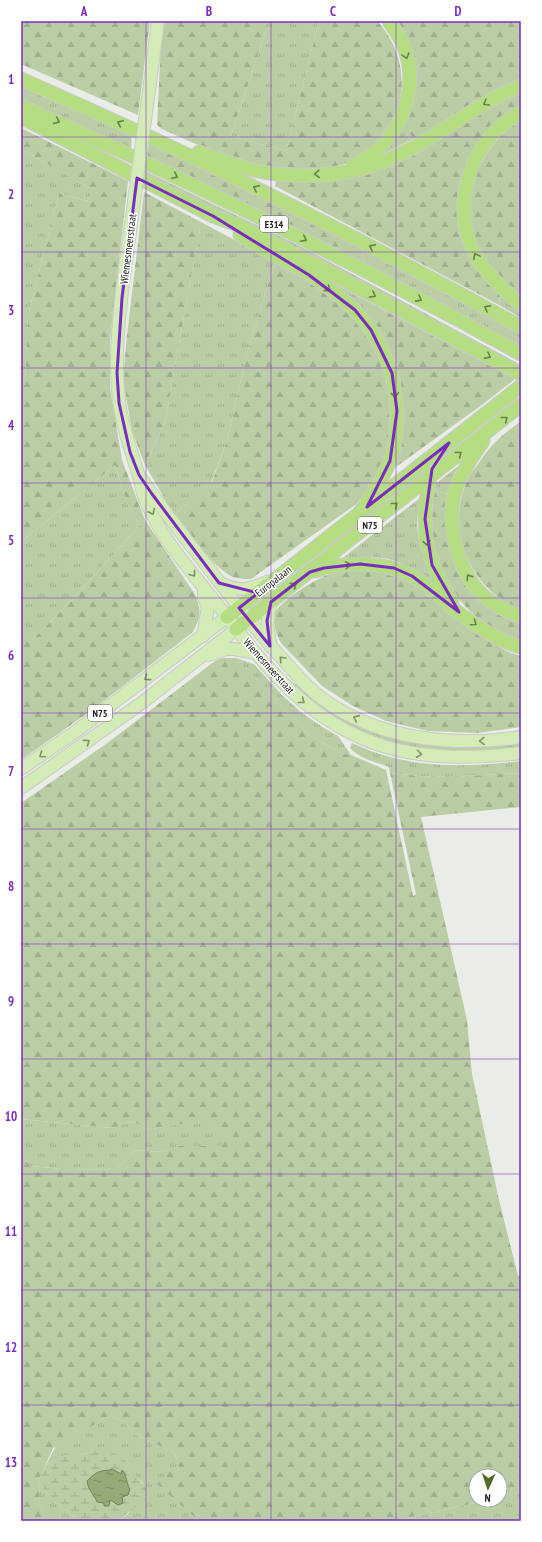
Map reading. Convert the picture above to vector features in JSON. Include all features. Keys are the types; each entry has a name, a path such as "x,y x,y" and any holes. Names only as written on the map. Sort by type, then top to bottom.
{"highway":[{"path":"335,173 364,160 378,150 393,132 405,106 409,80 408,64 402,42 389,21"},
{"name":"E314","path":"21,79 155,139 333,226 521,327"},
{"path":"155,139 183,145 223,161 258,171 292,175 335,173 373,166 400,154 427,140 499,95 521,86"},
{"name":"E314","path":"21,106 124,151 322,248 460,320 521,354"},
{"path":"521,113 499,129 485,143 479,152 468,177 464,219 469,242 480,264 500,288 521,305"},
{"path":"21,117 213,216 240,226 521,374"},
{"path":"213,216 243,237 309,275 335,293 355,310 372,330 383,350 392,373 395,389 397,411 394,446 390,461 361,511"},
{"name":"Europalaan","path":"227,618 361,511 517,390"},
{"name":"Europalaan","path":"236,629 521,405"},
{"path":"488,432 457,484 453,507 452,527 458,558 469,579 485,597 504,611 521,617"},
{"path":"449,443 434,464 430,477 426,499 426,543 432,565 438,578 459,612"},
{"path":"310,572 324,568 360,564 379,565 394,568 412,576 495,637 521,647"}],"main road":[{"name":"Wiemesmeerstraat","path":"158,21 121,304 118,338 117,373 119,403 123,426 130,452 139,475 143,496 161,530 227,618 286,688 304,703 337,725 367,740 416,753 468,757 521,753"},
{"name":"Wiemesmeerstraat","path":"139,475 170,519 248,620 302,681 324,699 345,713 374,726 401,734 427,739 462,742 521,737"},
{"path":"220,582 230,588 241,590 253,588 274,580"},
{"path":"203,587 204,597 208,607 203,636"},
{"path":"270,646 271,639 268,632 267,621 271,602"},
{"name":"Europalaan","path":"21,769 75,732 227,618"},
{"name":"Europalaan","path":"21,788 143,702 236,629"},
{"path":"201,657 226,649 256,653"}],"highlighted area":[{"path":"137,178 213,216 309,275 355,310 371,330 392,373 397,411 390,461 367,507 449,443 432,469 425,519 432,565 459,612 412,576 394,568 360,564 324,568 310,572 271,602 267,621 270,646 239,608 258,593 219,583 139,475 130,452 119,403 117,373 122,298"}],"green space":[{"path":"21,21 150,21 138,115 21,64"},
{"path":"162,21 269,21 231,136 286,151 319,21 377,21 384,29 395,49 401,70 401,92 399,103 393,119 384,134 366,152 350,162 335,166 294,170 273,169 251,164 212,151 162,129 157,125"},
{"path":"269,21 319,21 286,151 231,136"},
{"path":"396,21 521,21 521,78 475,101 432,130 415,138 399,128 415,82 409,42"},
{"path":"21,85 132,132 131,149 21,100"},
{"path":"521,90 521,108 504,116 460,190 457,205 460,236 476,268 500,293 499,305 275,186 276,181 331,179 451,130"},
{"path":"521,120 521,298 495,272 481,254 473,229 471,211 472,193 476,176 483,159 493,144 506,131"},
{"path":"21,128 128,181 110,340 110,388 122,460 145,520 194,593 200,612 193,632 92,710 21,760 21,640 32,640 72,600 140,525 127,503 115,465 21,542 21,379 25,378 28,315 59,193 87,201 93,190 21,149"},
{"path":"399,128 415,138 385,153 381,151"},
{"path":"149,143 361,248 365,265 147,156"},
{"path":"21,149 93,190 87,201 59,193 28,315 25,378 21,379"},
{"path":"145,171 306,249 521,365 521,370 145,175"},
{"path":"144,192 201,222 165,422 145,465 132,431 123,379"},
{"path":"201,222 275,262 247,353 227,441 211,483 174,515 145,465 165,422"},
{"path":"361,248 521,334 521,348 365,265"},
{"path":"275,262 336,299 355,316 380,353 391,393 390,439 379,472 371,486 355,505 251,579 240,579 228,574 211,560 174,515 212,482 227,441 247,353"},
{"path":"307,268 357,296 372,317 381,336 367,314 353,301"},
{"path":"500,293 521,310 521,318 499,305"},
{"path":"357,296 515,379 396,467 402,417 391,355 372,317"},
{"path":"521,421 521,610 503,601 488,588 475,573 466,556 461,537 459,518 461,498 470,475 494,443"},
{"path":"462,463 450,494 432,491 434,485"},
{"path":"115,465 127,503 140,525 72,600 32,640 21,640 21,542"},
{"path":"425,467 423,477 330,551 326,545"},
{"path":"432,491 450,494 449,542 506,618 521,624 521,642 502,634 484,623 463,604 446,581 434,556 430,542 429,532"},
{"path":"420,498 417,523 419,542 423,557 435,586 416,572 388,559 368,557 340,560"},
{"path":"366,569 402,576 418,586 483,638 511,653 521,656 521,727 477,733 428,731 386,721 353,706 322,686 281,643 275,625 275,614 283,603 291,596 326,575 349,570"},
{"path":"222,658 236,658 309,735 338,752 351,755 386,770 413,896 416,894 390,773 447,777 521,773 521,807 421,817 467,1020 472,1074 499,1200 518,1276 521,1275 521,1492 508,1495 508,1468 468,1468 468,1504 394,1521 199,1521 157,1484 168,1472 179,1470 175,1453 134,1434 123,1421 110,1416 53,1448 39,1480 40,1506 47,1521 21,1521 21,1156 31,1166 73,1170 117,1169 135,1150 163,1152 177,1146 222,1146 228,1137 206,1120 147,1130 133,1121 112,1128 21,1119 21,803 106,744 215,661"},
{"path":"236,658 254,664 282,695 302,713 338,736 351,755 338,752 309,735"},
{"path":"297,682 371,730 521,742 521,747 477,752 447,752 393,743 376,738 343,724 293,687"},
{"path":"352,743 373,752 414,762 477,765 521,761 521,773 447,777 390,773 389,767 368,760 354,752 350,748"},
{"path":"21,1119 112,1128 133,1121 147,1130 206,1119 229,1137 222,1146 178,1146 163,1152 135,1150 117,1169 73,1170 31,1166 21,1156"},
{"path":"110,1416 123,1421 134,1434 175,1453 179,1470 158,1484 199,1521 118,1521 129,1513 143,1483 132,1472 129,1463 94,1451 80,1455 66,1455 46,1465 56,1446"},
{"path":"94,1451 111,1452 129,1463 147,1491 145,1499 118,1521 79,1521 55,1502 39,1484 39,1480 46,1465 66,1455 80,1455","holes":["112,1469 126,1481 127,1485 124,1493 114,1504 110,1500 109,1502 97,1502 87,1481 92,1476 102,1471"]},
{"path":"39,1484 55,1502 79,1521 47,1521 40,1506"},
{"path":"521,1492 521,1521 394,1521 468,1504 468,1508 508,1508 508,1495"}],"water":[{"path":"112,1469 121,1474 122,1470 125,1474 130,1489 128,1495 122,1497 123,1503 118,1505 110,1500 109,1506 104,1506 104,1503 97,1502 87,1481 98,1472"}]}
